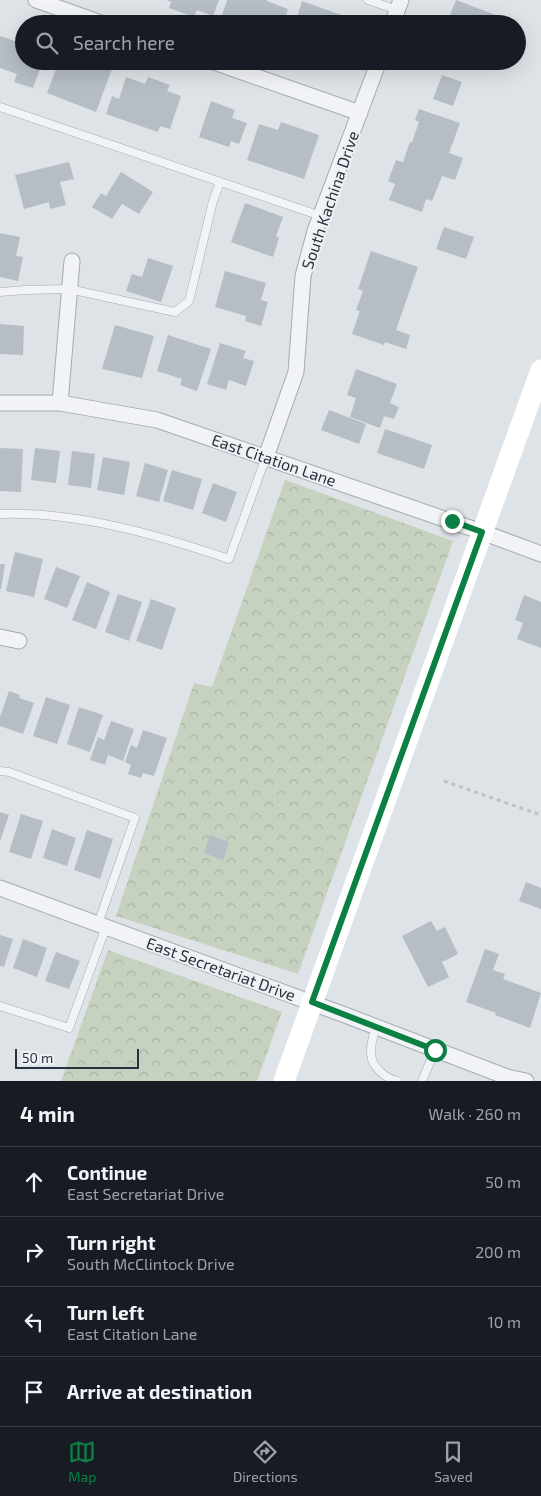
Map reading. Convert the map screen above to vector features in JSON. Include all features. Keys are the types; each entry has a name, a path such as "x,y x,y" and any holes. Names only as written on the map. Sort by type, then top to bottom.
{"main road":[{"path":"284,1081 482,532 539,380"}],"street":[{"path":"36,0 78,15"},
{"path":"237,70 360,113"},
{"name":"South Kachina Drive","path":"266,458 296,372 303,276 321,216 376,70"},
{"path":"60,403 72,261"},
{"name":"East Citation Lane","path":"0,403 60,403 157,420 541,554"},
{"path":"0,637 19,641"},
{"name":"East Secretariat Drive","path":"0,888 312,1002 507,1078 526,1081"}],"lane":[{"path":"368,0 397,11"},
{"path":"0,107 321,216"},
{"path":"0,292 69,289 175,312 189,301 212,201 220,182"},
{"path":"0,514 14,513 73,519 131,529 229,559 266,458"},
{"path":"0,771 9,772 135,818 70,1028 0,1006"},
{"path":"376,1026 371,1054 376,1067 389,1079 398,1081"},
{"path":"422,1081 435,1050"}],"path":[{"path":"444,781 541,815"}],"green space":[{"path":"285,480 453,541 298,974 116,916 194,683 212,687"},
{"path":"108,950 282,1012 257,1081 61,1081"}],"building":[{"path":"167,0 219,0 213,15 197,10 195,15 188,15 169,8 171,2"},
{"path":"227,0 267,0 288,9 286,15 222,15"},
{"path":"456,0 496,15 450,15"},
{"path":"302,1 342,15 298,15"},
{"path":"0,36 15,41 15,70 40,70 33,88 14,82 17,74 0,68"},
{"path":"56,70 112,70 96,112 47,93"},
{"path":"442,75 462,82 453,106 433,99"},
{"path":"126,77 145,84 148,77 170,85 167,91 181,96 170,129 160,126 158,132 106,114 112,96 119,99"},
{"path":"211,101 235,110 232,118 247,123 239,144 231,141 229,147 199,137"},
{"path":"419,109 460,123 449,153 463,158 455,180 442,176 432,201 426,199 422,212 389,200 395,184 388,181 396,160 403,162 410,142 412,142 419,122 415,120"},
{"path":"281,122 319,135 304,179 247,160 259,124 278,130"},
{"path":"69,162 74,179 60,182 66,205 50,209 49,202 24,209 15,175"},
{"path":"121,172 153,192 139,214 122,204 112,219 92,207 101,193 106,196"},
{"path":"245,203 283,217 276,236 279,238 273,257 231,242"},
{"path":"444,227 474,237 466,259 436,249"},
{"path":"0,233 20,237 16,256 23,257 18,281 0,277"},
{"path":"371,251 418,267 396,330 410,335 406,349 385,342 384,345 352,334 360,311 356,310 363,291 358,289"},
{"path":"148,258 173,266 161,302 126,291 132,274 142,277"},
{"path":"225,271 266,283 261,300 268,302 261,326 245,321 246,316 215,307"},
{"path":"0,324 24,326 23,355 0,354"},
{"path":"115,325 154,336 142,378 102,369"},
{"path":"168,335 211,349 197,391 180,385 182,379 157,371"},
{"path":"220,343 246,351 243,358 254,361 246,386 229,380 226,390 207,384"},
{"path":"356,369 397,384 390,403 399,407 394,419 384,416 380,428 350,417 356,398 347,395"},
{"path":"329,410 366,424 359,444 321,430"},
{"path":"385,429 432,445 424,469 377,453"},
{"path":"0,448 23,449 21,492 0,491"},
{"path":"35,448 60,451 56,483 31,480"},
{"path":"72,451 95,454 91,488 68,485"},
{"path":"103,457 130,462 124,495 97,490"},
{"path":"145,463 168,470 159,502 136,496"},
{"path":"172,470 202,479 193,510 163,501"},
{"path":"213,483 237,492 226,522 202,513"},
{"path":"15,552 43,559 34,597 6,591"},
{"path":"0,564 5,564 1,589 0,589"},
{"path":"56,567 80,576 67,608 44,599"},
{"path":"87,582 110,592 96,629 72,620"},
{"path":"118,594 142,602 129,641 105,632"},
{"path":"524,595 541,602 541,648 517,639 523,623 515,620"},
{"path":"151,599 176,608 162,650 136,641"},
{"path":"9,691 20,695 19,698 34,703 23,734 0,726 0,717"},
{"path":"46,697 70,705 57,744 33,736"},
{"path":"79,707 103,715 90,752 67,744"},
{"path":"111,721 134,729 123,761 108,755 105,765 90,760 98,737 104,740"},
{"path":"143,730 167,738 154,776 143,773 141,778 128,774 131,765 125,762 131,745 137,748"},
{"path":"0,812 9,815 0,841"},
{"path":"21,814 43,821 31,859 9,852"},
{"path":"52,829 76,838 67,866 43,858"},
{"path":"87,830 113,839 100,879 74,870"},
{"path":"210,835 229,842 223,860 204,853"},
{"path":"526,882 541,888 541,909 519,901"},
{"path":"431,921 437,931 445,927 458,954 442,962 449,977 428,987 402,936"},
{"path":"0,935 13,939 4,967 0,966"},
{"path":"23,939 47,948 37,977 13,968"},
{"path":"485,949 499,954 493,970 505,974 503,979 541,993 530,1028 466,1002"},
{"path":"56,952 80,961 69,989 45,981"}],"route":[{"path":"435,1050 312,1002 482,532 452,521"}]}
